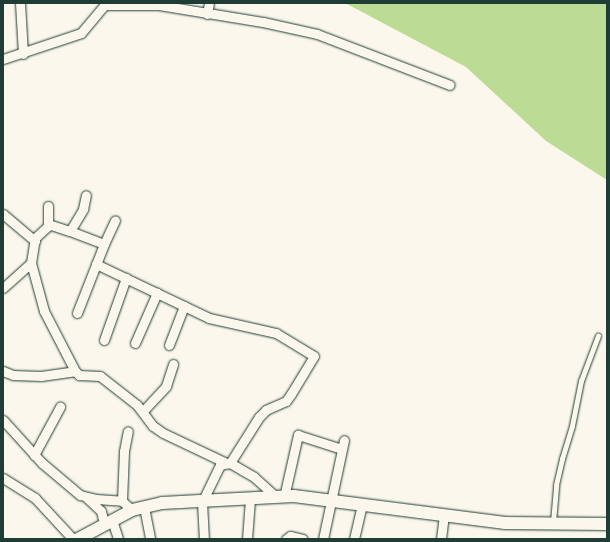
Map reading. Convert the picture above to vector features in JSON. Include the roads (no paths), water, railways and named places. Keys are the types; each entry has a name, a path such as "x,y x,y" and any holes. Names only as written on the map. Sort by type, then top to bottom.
{"street":[{"path":"20,3 23,54"},
{"path":"207,14 209,3"},
{"path":"3,59 23,54 81,33 105,4 159,5 263,22 317,34 450,85"},
{"path":"70,231 83,209 86,195"},
{"path":"48,206 48,224 35,241 31,263 44,311 75,372 79,375 100,376 143,411 153,426 163,433 227,462 254,477 280,497"},
{"path":"3,214 35,241"},
{"path":"77,313 115,220"},
{"path":"48,224 104,244"},
{"path":"3,288 31,263"},
{"path":"96,264 209,318 276,333 314,356 286,401 266,410 258,417 227,462 220,464 202,502 204,539"},
{"path":"104,340 126,278"},
{"path":"135,343 157,292"},
{"path":"169,345 184,306"},
{"path":"143,411 162,392 170,379 173,364"},
{"path":"3,371 13,375 41,376 75,372"},
{"path":"34,455 60,407"},
{"path":"3,420 34,455 74,491 86,497 101,512 118,539"},
{"path":"122,501 124,446 128,431"},
{"path":"280,497 298,435 342,449"},
{"path":"323,539 333,501 344,440"},
{"path":"3,478 35,498 72,539"},
{"path":"86,497 122,501 138,509 150,539"},
{"path":"78,539 108,522 138,509 162,503 280,497 333,501 505,523 553,526 607,524"},
{"path":"247,539 250,499"},
{"path":"354,539 362,505"},
{"path":"441,539 444,516"},
{"path":"286,539 290,536 303,539"}],"lane":[{"path":"553,526 556,485 562,459 572,426 581,381 598,336"}]}
